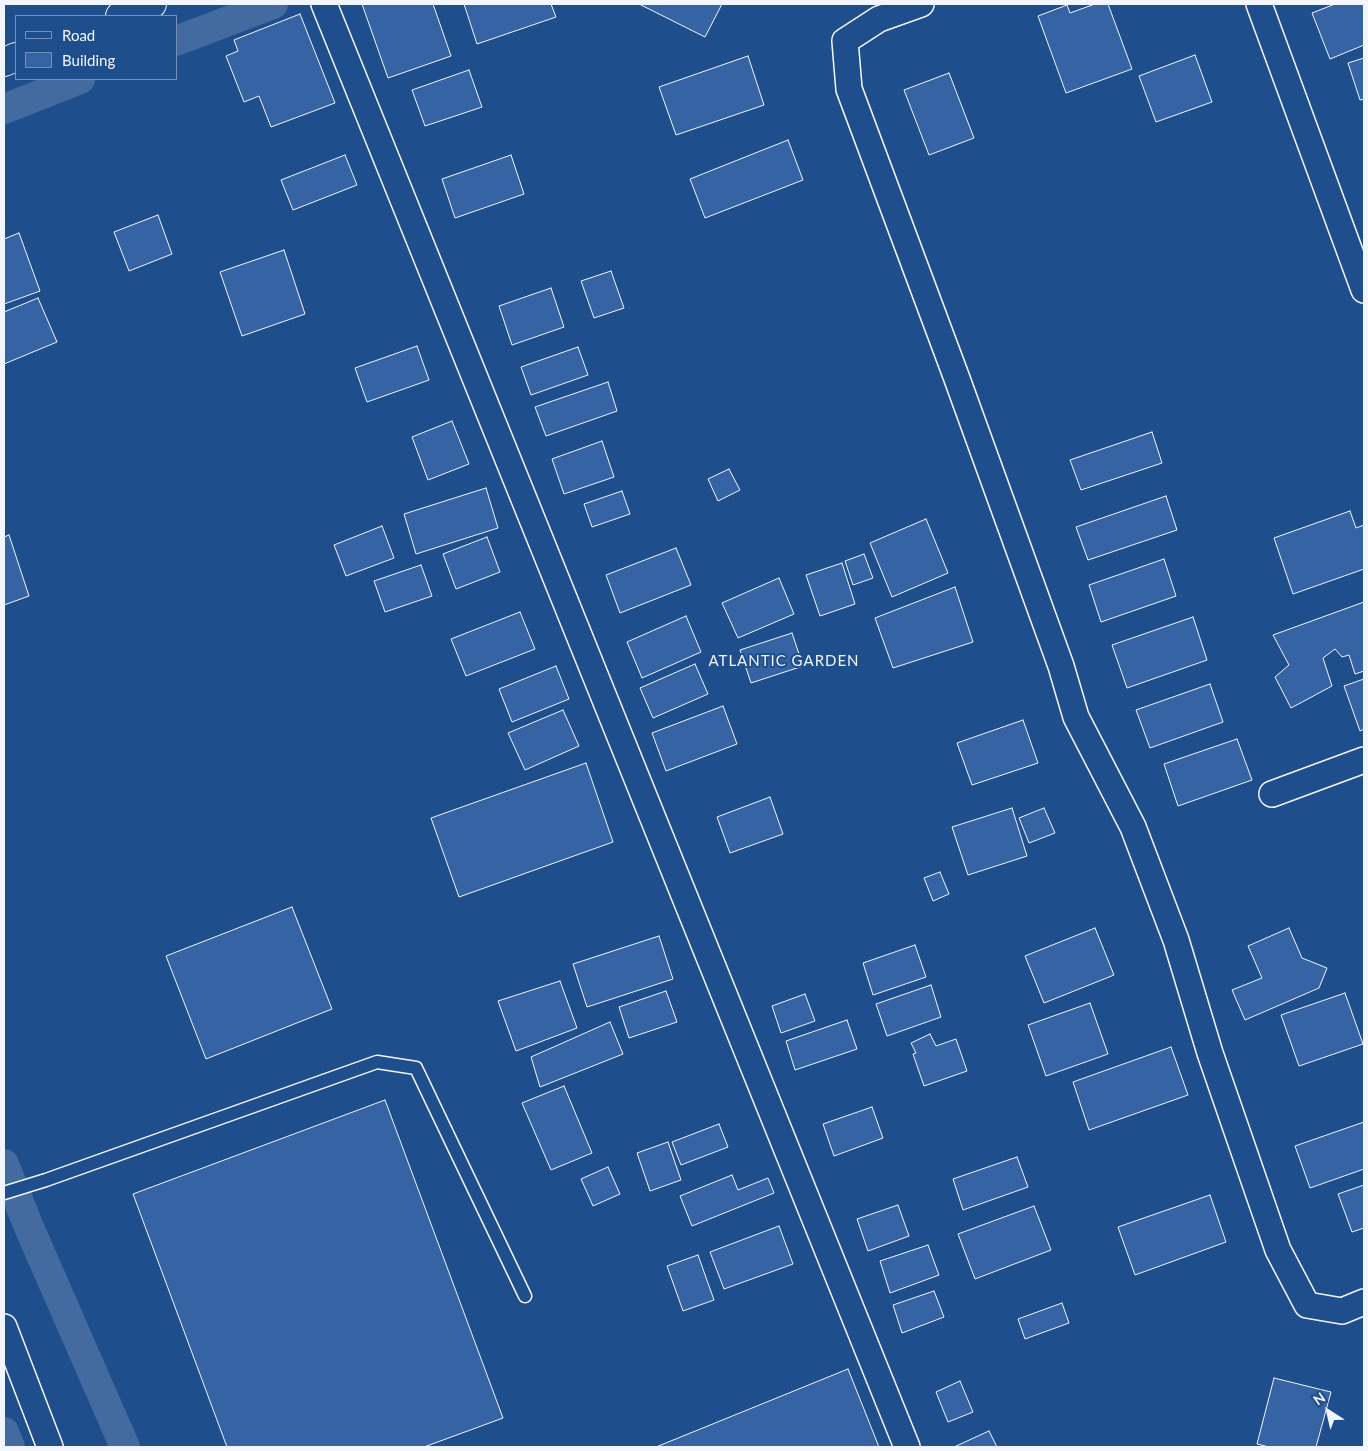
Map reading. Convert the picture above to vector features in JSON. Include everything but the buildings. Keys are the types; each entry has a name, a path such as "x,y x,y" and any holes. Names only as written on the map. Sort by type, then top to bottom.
{"main road":[{"path":"123,15 152,4"}],"street":[{"path":"324,4 907,1447"},
{"path":"921,4 878,19 845,41 849,89 956,376 1054,648 1076,717 1133,827 1176,940 1210,1053 1278,1250 1306,1305 1342,1311 1364,1302"},
{"path":"1259,4 1364,290"},
{"path":"1272,794 1364,760"},
{"path":"4,1327 50,1447"}],"lane":[{"path":"4,1193 46,1180 377,1062 416,1068 525,1296"}],"waterway":[{"path":"178,40 273,4"},
{"path":"4,109 77,80"},
{"path":"4,1164 28,1225 125,1447"},
{"path":"4,1432 10,1447"}],"district":[{"name":"ATLANTIC GARDEN","path":"784,661"}]}
